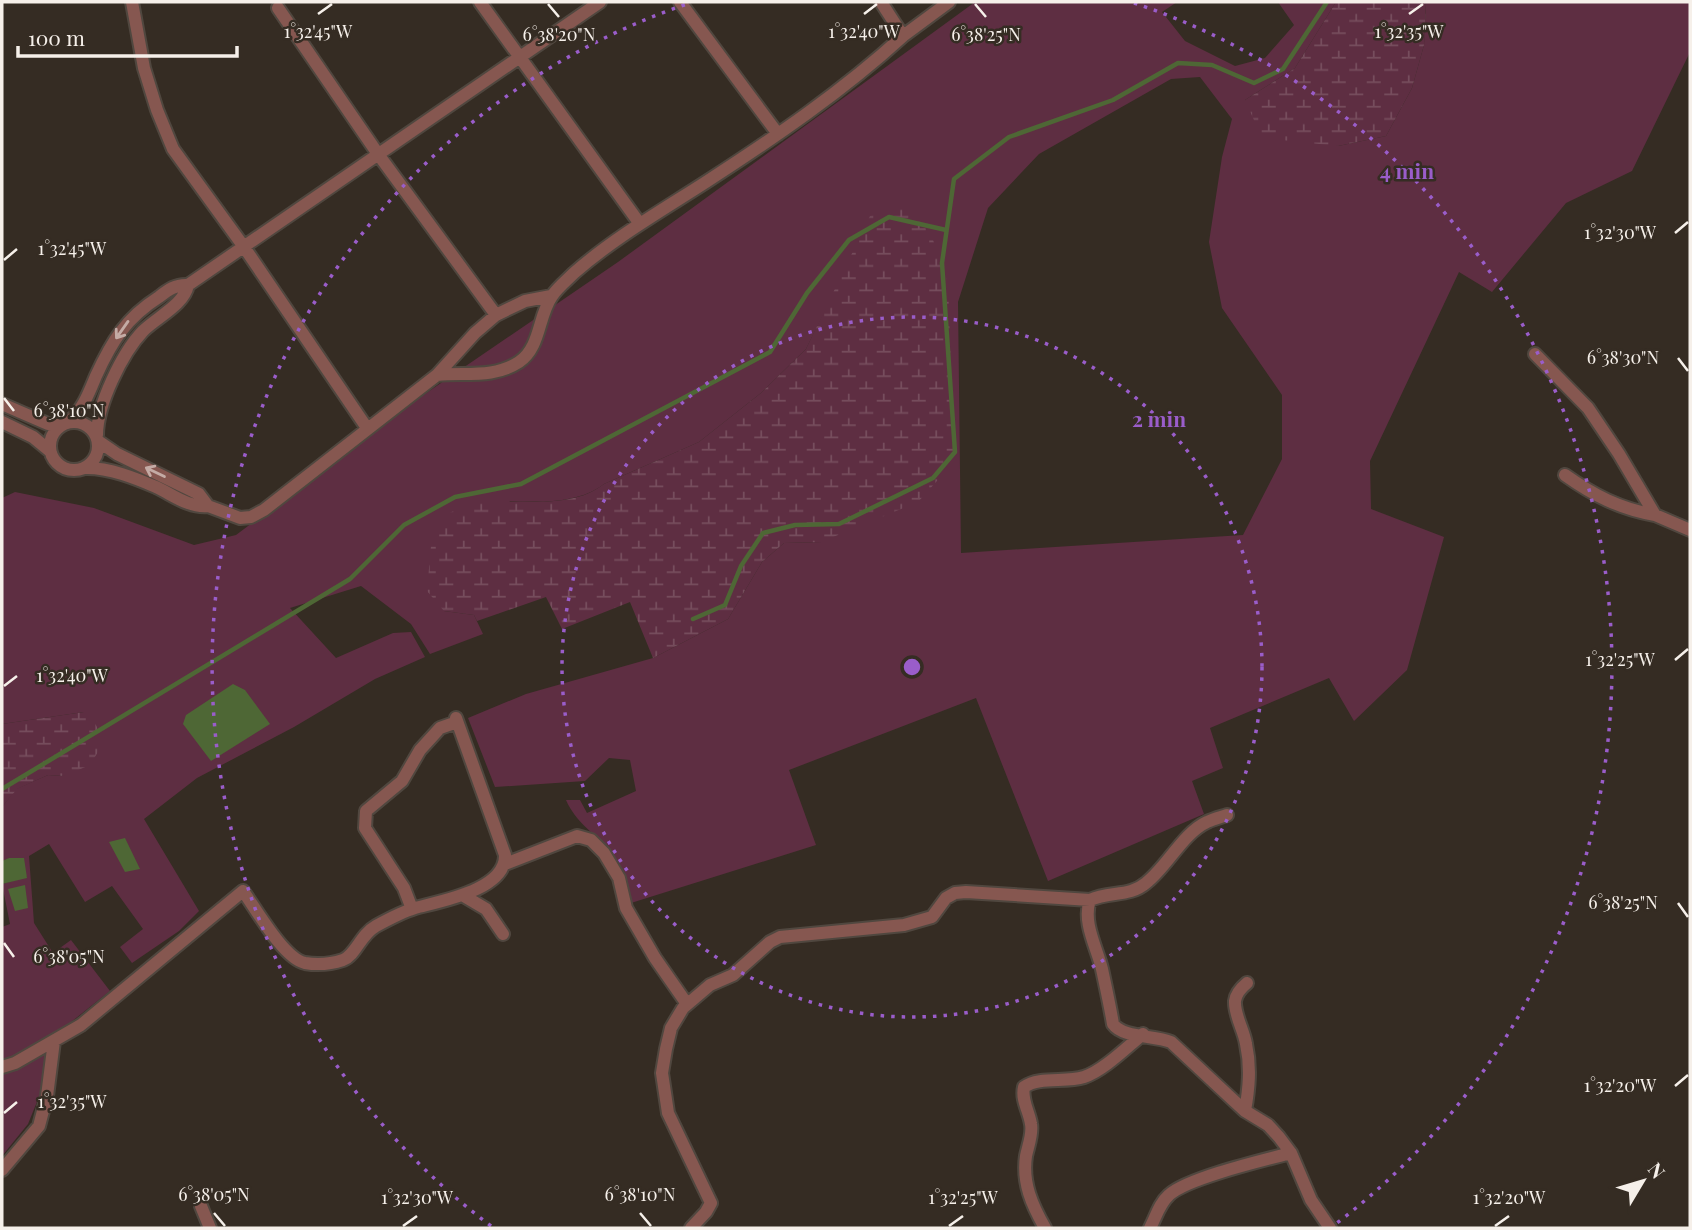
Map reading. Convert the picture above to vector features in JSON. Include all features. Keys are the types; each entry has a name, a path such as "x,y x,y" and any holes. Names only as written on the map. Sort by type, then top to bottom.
{"street":[{"path":"132,2 144,68 173,149 244,247 367,428"},
{"path":"480,2 640,225"},
{"path":"551,296 525,301 496,315 474,333 437,375 251,517 240,518 208,506 195,506 157,488 103,469 65,469 53,458 51,452 52,436 83,406 106,356 131,317 174,287 188,285 600,2"},
{"path":"680,2 778,134"},
{"path":"881,2 902,36"},
{"path":"437,375 453,373 474,376 501,371 522,360 534,343 551,296 574,273 640,225 778,134 949,2"},
{"path":"278,8 377,154 496,315"},
{"path":"87,468 97,456 99,413 121,363 144,330 183,298 188,285"},
{"path":"1535,354 1588,408 1655,515"},
{"path":"106,356 121,363"},
{"path":"2,404 48,424 84,424 117,454 199,495 208,506"},
{"path":"2,422 33,438 51,452"},
{"path":"1565,474 1592,494 1632,511 1655,515 1690,530"},
{"path":"2,1067 15,1063 81,1025 243,891 289,955 302,963 324,964 344,960 361,937 374,927 412,909 464,896 500,872 505,864 505,855 457,720 440,728 431,737 402,781 366,811 365,828 404,888 412,909"},
{"path":"691,1228 711,1203 668,1113 662,1073 671,1028 687,1004 710,985 733,975 770,942 780,937 904,925 932,917 946,898 955,893 1090,900 1102,894 1132,892 1146,884 1195,830 1206,822 1227,815"},
{"path":"505,864 577,836 591,840 604,853 619,878 626,908 654,958 687,1004"},
{"path":"464,896 486,909 503,934"},
{"path":"1090,900 1087,908 1090,929 1113,1024 1117,1030 1125,1034 1143,1034 1171,1042 1245,1111 1268,1125 1291,1153 1311,1200 1330,1228"},
{"path":"1245,1111 1249,1059 1235,1008 1240,989 1247,983"},
{"path":"1045,1228 1029,1197 1026,1182 1025,1166 1031,1125 1022,1094 1024,1087 1037,1081 1055,1082 1086,1076 1143,1034"},
{"path":"2,1170 39,1126 47,1096 54,1041"},
{"path":"1150,1228 1160,1206 1169,1195 1179,1189 1205,1178 1291,1153"},
{"path":"201,1206 210,1228"}],"green space":[{"path":"975,2 1177,2 1162,12 1185,41 1235,66 1265,58 1294,25 1278,2 1336,2 1295,68 1245,100 1338,146 1386,136 1412,88 1424,45 1426,2 1690,2 1690,52 1632,171 1566,203 1492,292 1459,272 1370,461 1371,509 1444,537 1407,670 1354,721 1329,678 1210,728 1223,768 1192,781 1204,814 1048,881 976,698 789,770 816,845 631,903 617,863 575,815 566,800 580,800 587,813 636,791 630,760 609,758 585,781 495,787 468,718 526,694 653,658 728,619 762,562 784,543 821,542 833,295 806,349 761,393 699,442 583,495 559,500 510,501 444,611 474,615 483,634 430,654 411,624 361,586 290,608 336,658 393,633 411,632 425,657 375,679 294,727 197,778 144,819 199,911 179,931 132,963 120,947 143,929 112,886 85,902 49,844 29,856 34,923 53,953 71,940 110,991 56,1034 46,1050 43,1087 28,1124 2,1156 2,927 10,924 2,884 27,877 10,858 2,861 2,807 16,789 48,775 64,776 84,712 2,724 2,498 15,492 94,508 194,545 236,535 403,409 618,262","holes":["1200,77 1232,119 1222,157 1209,242 1222,308 1282,395 1282,459 1243,535 961,553 958,302 988,208 1039,154 1171,79"]},
{"path":"1336,2 1426,2 1424,45 1412,88 1386,136 1338,146 1262,138 1245,100 1295,68"},
{"path":"903,206 915,214 932,237 948,283 954,462 918,502 821,542 784,543 762,562 728,619 653,658 630,602 562,629 546,597 477,621 474,615 444,611 427,591 431,546 444,515 487,502 557,501 589,493 699,442 761,393 806,349 870,216"},
{"path":"84,712 95,723 104,742 90,765 64,776 48,775 17,789 2,807 2,724"}],"shaded area":[{"path":"233,684 245,690 270,724 211,761 183,724 186,715"},
{"path":"125,838 140,869 125,872 109,842"},
{"path":"24,858 27,878 2,884 2,861"},
{"path":"25,885 28,908 15,911 8,889"}],"waterway":[{"path":"693,619 725,605 741,566 763,533 795,525 839,524 933,478 955,452 942,263 954,179 1009,137 1113,100 1178,63 1212,65 1254,83 1283,69 1327,2"},
{"path":"2,789 350,579 404,525 455,497 521,484 770,352 807,293 849,240 889,217 946,230"}]}
